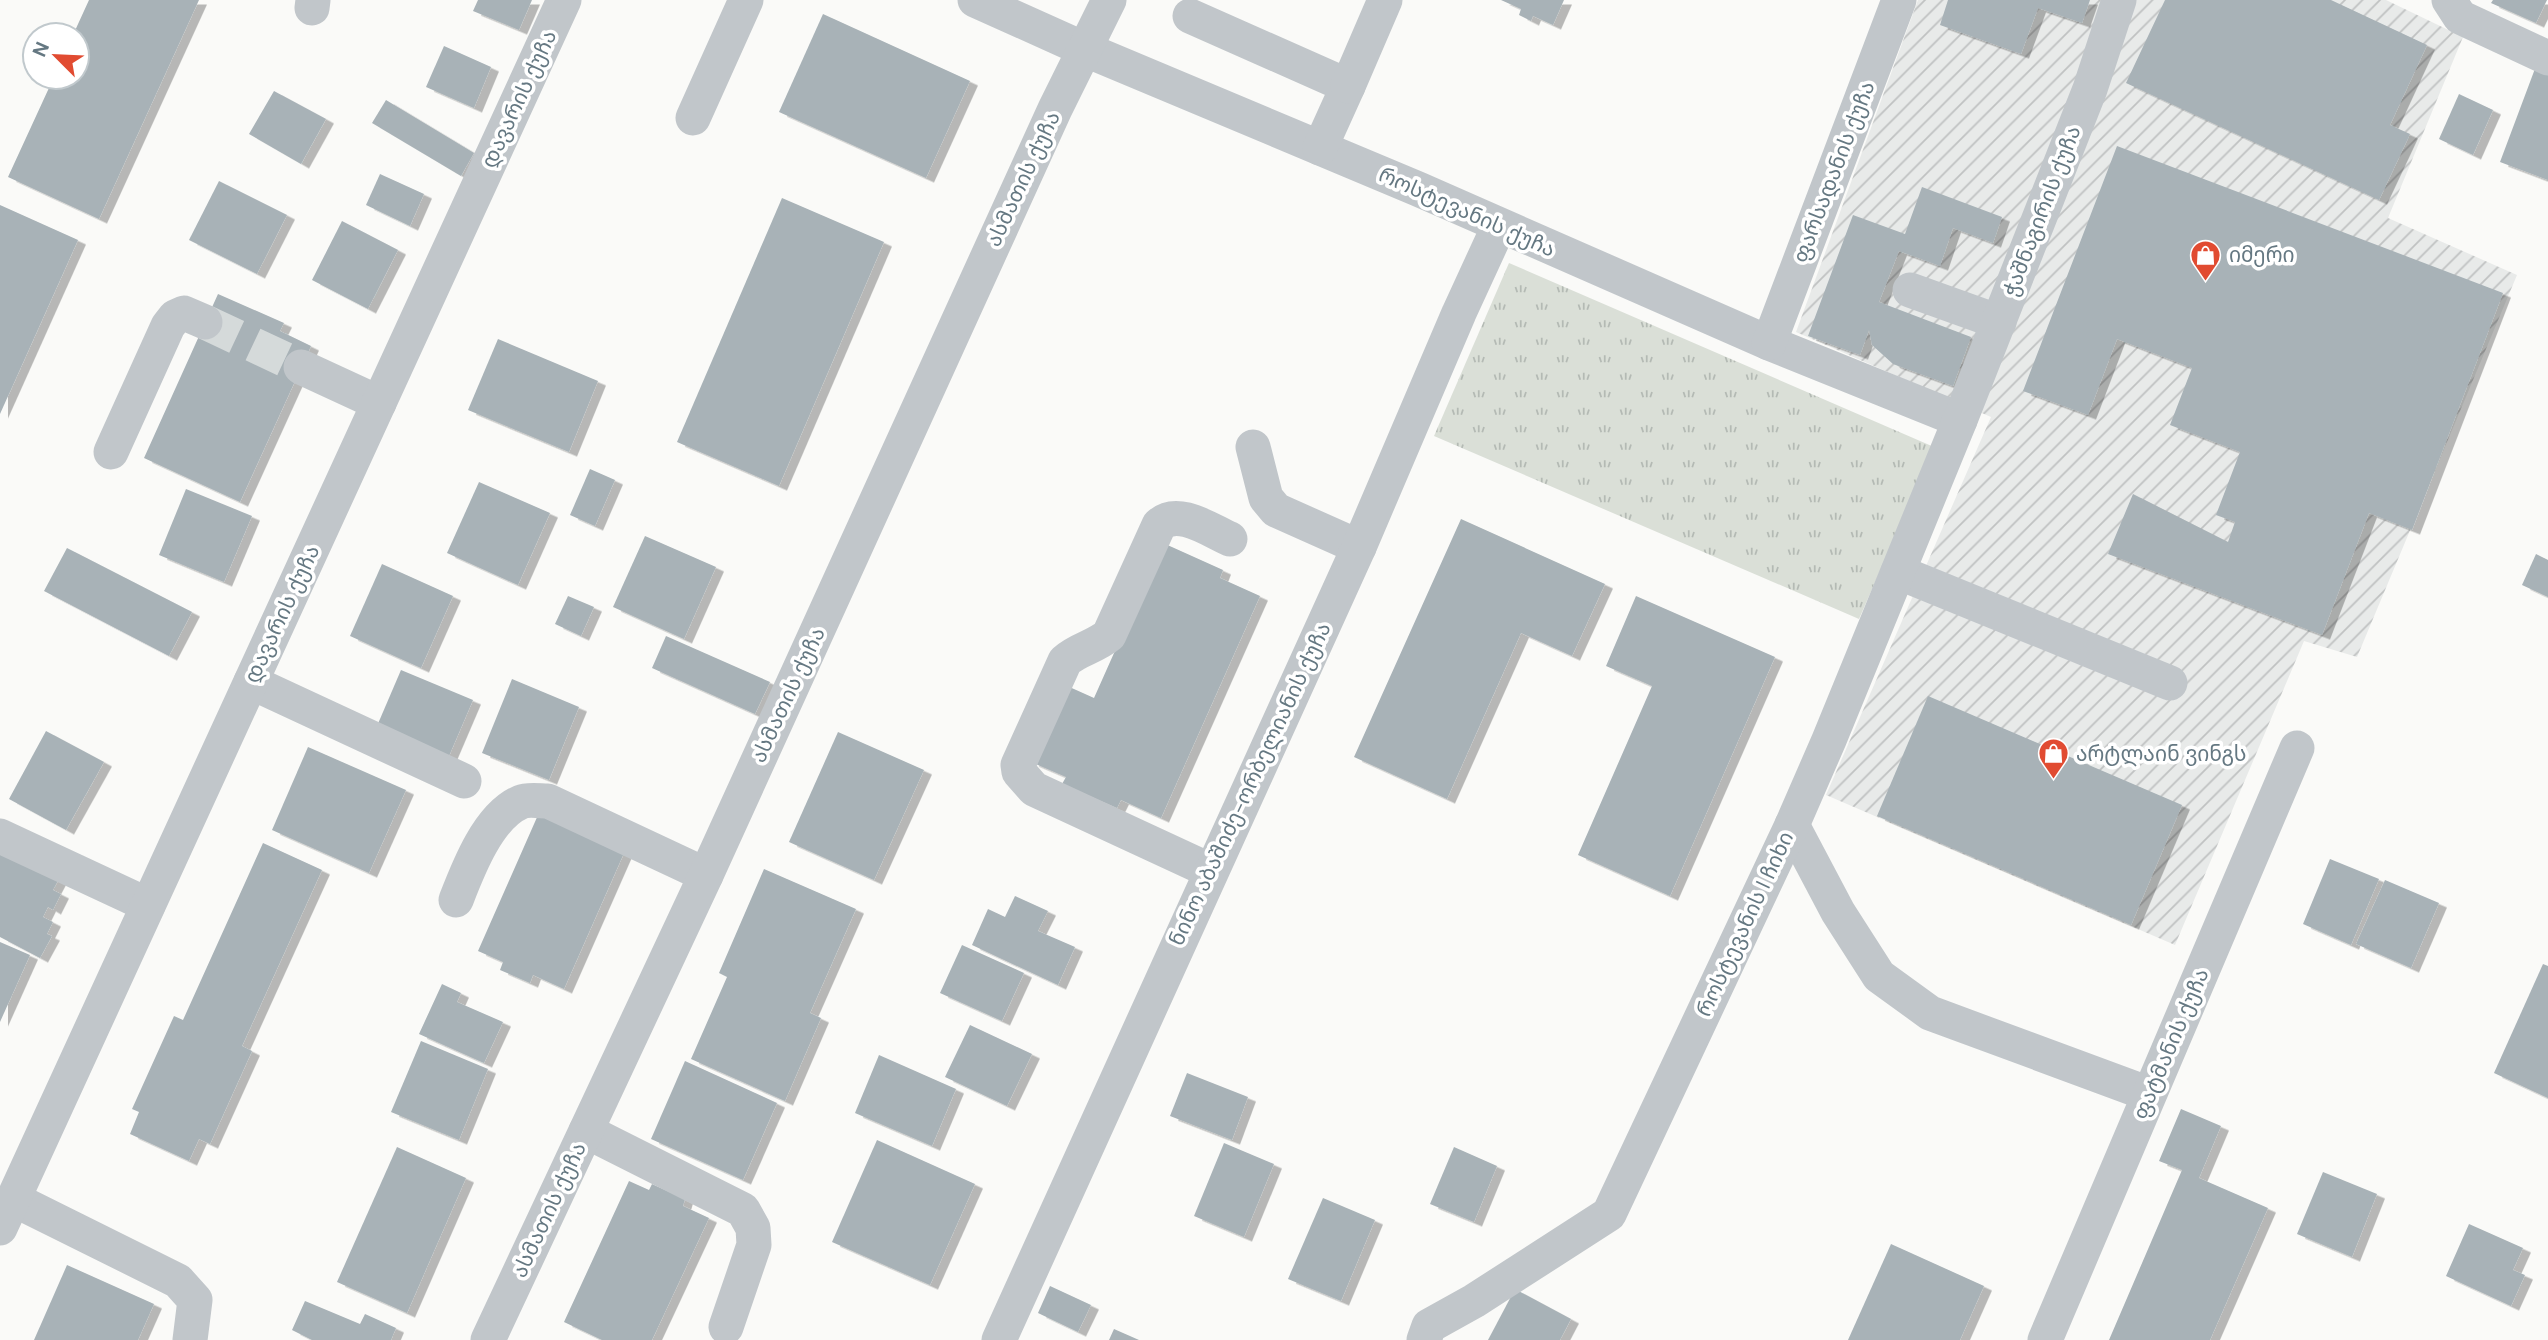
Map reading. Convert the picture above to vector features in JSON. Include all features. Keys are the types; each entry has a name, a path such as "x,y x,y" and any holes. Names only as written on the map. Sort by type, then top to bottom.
{"street":[{"name":"დავარის ქუჩა","path":"7,1214 564,0"},
{"path":"693,118 746,0"},
{"name":"როსტევანის ქუჩა","path":"975,0 1769,344 1960,420"},
{"name":"ასმათის ქუჩა","path":"488,1340 706,875 1084,49 1109,0"},
{"path":"1320,148 1385,0"},
{"name":"ფარსადანის ქუჩა","path":"1769,344 1899,0"},
{"name":"ჭაშნაგირის ქუჩა","path":"1960,420 2090,89 2119,0"},
{"path":"2454,8 2548,58"},
{"path":"1190,16 1348,86"},
{"name":"ნინო აბაშიძე-ორბელიანის ქუჩა","path":"999,1340 1359,547 1427,384 1499,226"},
{"path":"1910,290 1999,322"},
{"path":"111,452 168,326 175,317 184,313 205,322"},
{"path":"301,367 379,403"},
{"name":"როსტევანის I ჩიხი","path":"1424,1340 1429,1326 1474,1301 1609,1214 1792,825 1960,420"},
{"path":"1253,447 1266,498 1276,510 1359,547"},
{"path":"1210,871 1034,789 1019,772 1018,765 1065,661 1074,653 1099,643 1109,635 1159,524 1165,519 1178,517 1230,539"},
{"path":"1898,572 2170,683"},
{"path":"251,682 464,781"},
{"name":"ფატმანის ქუჩა","path":"2045,1340 2297,748"},
{"path":"456,900 468,868 496,821 522,802 548,801 706,875"},
{"path":"1792,825 1838,912 1879,976 1930,1013 2149,1094"},
{"path":"0,836 148,905"},
{"path":"586,1131 743,1210 753,1227 754,1245 726,1327"},
{"path":"7,1214 178,1281 195,1300 191,1340"}],"shaded area":[{"path":"1918,0 2386,0 2463,37 2388,218 2517,275 2357,657 2304,641 2175,945 1826,795 1991,417 1796,332"}],"green space":[{"path":"1509,263 1934,447 1859,619 1434,436"}],"building":[{"path":"89,0 199,0 99,219 8,177 48,91 91,91 91,21 79,21"},
{"path":"478,0 532,0 519,30 473,11"},
{"path":"1501,0 1564,0 1553,25 1533,16 1531,21 1519,15 1521,9"},
{"path":"1948,0 2090,0 2082,23 2038,8 2021,54 1940,25"},
{"path":"2165,0 2331,0 2427,45 2390,125 2410,134 2379,200 2126,83"},
{"path":"2493,0 2547,0 2536,23 2491,3"},
{"path":"823,14 970,81 926,178 779,112"},
{"path":"444,46 491,67 474,108 426,87"},
{"path":"2536,66 2548,70 2548,180 2500,162"},
{"path":"274,91 326,119 301,164 249,134"},
{"path":"2459,94 2493,110 2473,155 2439,139"},
{"path":"386,100 474,153 461,176 372,123"},
{"path":"2117,146 2503,293 2412,530 2369,513 2322,635 2108,554 2133,494 2228,542 2235,522 2216,515 2240,452 2170,425 2192,368 2117,339 2088,415 2023,391"},
{"path":"380,174 424,194 410,226 366,205"},
{"path":"219,181 287,215 257,274 189,240"},
{"path":"1922,187 2002,217 1993,243 1953,228 1940,266 1899,251 1879,302 1971,337 1953,386 1893,364 1872,345 1869,330 1860,355 1808,336 1853,215 1905,234"},
{"path":"782,198 884,242 779,486 677,442"},
{"path":"0,205 78,240 0,414"},
{"path":"342,221 398,250 368,309 312,280"},
{"path":"218,294 284,323 280,331 311,346 240,502 144,458"},
{"path":"498,339 598,381 569,452 468,410"},
{"path":"590,469 615,480 595,526 570,515"},
{"path":"479,482 550,513 518,585 447,553"},
{"path":"186,489 252,516 224,582 159,555"},
{"path":"1461,519 1605,584 1572,656 1521,633 1447,799 1354,757"},
{"path":"645,536 716,567 684,639 613,607"},
{"path":"1163,543 1223,570 1220,578 1260,596 1161,818 1121,800 1117,808 1062,784 1066,777 1031,762 1065,685 1094,698"},
{"path":"67,548 192,612 169,656 44,591"},
{"path":"2536,554 2548,560 2548,597 2522,585"},
{"path":"382,564 453,596 421,668 350,636"},
{"path":"568,596 594,607 581,636 555,624"},
{"path":"1636,596 1775,657 1670,896 1578,855 1652,686 1606,666"},
{"path":"666,636 770,682 755,714 652,668"},
{"path":"401,670 473,700 449,756 377,726"},
{"path":"512,679 579,707 549,780 482,753"},
{"path":"1928,696 2182,805 2131,925 1877,816"},
{"path":"46,731 104,762 66,830 9,799"},
{"path":"838,732 924,770 874,880 789,842"},
{"path":"308,747 406,790 369,873 272,830"},
{"path":"538,815 624,853 564,989 533,975 530,983 500,970 503,962 478,951"},
{"path":"0,824 69,860 53,890 61,894 53,910 48,907 43,917 53,922 47,934 52,936 40,958 0,937"},
{"path":"263,843 322,870 242,1046 252,1051 210,1144 199,1139 189,1161 130,1134 139,1112 132,1109 174,1016 183,1020"},
{"path":"2330,859 2379,879 2351,945 2303,924"},
{"path":"764,869 856,909 810,1013 821,1018 785,1101 691,1059 727,977 719,973"},
{"path":"2385,880 2439,903 2411,968 2356,944"},
{"path":"1015,896 1048,911 1038,931 1075,947 1058,985 972,945 988,909 1005,917"},
{"path":"0,942 30,955 0,1022"},
{"path":"962,945 1024,973 1002,1021 940,993"},
{"path":"2543,964 2548,966 2548,1098 2494,1073"},
{"path":"442,984 461,993 457,1002 503,1022 484,1063 419,1034"},
{"path":"970,1025 1032,1054 1007,1106 945,1077"},
{"path":"421,1041 488,1069 459,1140 391,1112"},
{"path":"879,1055 956,1089 932,1146 855,1113"},
{"path":"685,1061 777,1103 743,1180 651,1139"},
{"path":"1187,1073 1248,1097 1232,1140 1170,1116"},
{"path":"2181,1109 2221,1126 2199,1178 2268,1208 2210,1340 2109,1340 2182,1170 2159,1161"},
{"path":"877,1140 975,1184 930,1285 832,1242"},
{"path":"1224,1143 1274,1164 1244,1237 1194,1216"},
{"path":"397,1147 466,1178 407,1313 337,1282"},
{"path":"1454,1147 1497,1166 1474,1222 1430,1204"},
{"path":"2323,1172 2377,1194 2352,1257 2297,1234"},
{"path":"629,1181 649,1190 652,1184 685,1199 683,1206 709,1218 652,1340 602,1340 564,1322"},
{"path":"1323,1198 1375,1220 1341,1301 1288,1279"},
{"path":"2469,1224 2523,1248 2513,1270 2525,1275 2511,1306 2446,1276"},
{"path":"1891,1244 1984,1286 1960,1340 1848,1340"},
{"path":"67,1265 154,1304 138,1340 34,1340"},
{"path":"1050,1286 1091,1305 1078,1332 1038,1313"},
{"path":"1515,1289 1571,1319 1560,1340 1488,1340"},
{"path":"305,1301 360,1324 365,1314 396,1328 391,1340 312,1340 292,1330"},
{"path":"1114,1329 1139,1340 1109,1340"}],"tunnel":[{"path":"205,322 301,367"}],"place":[{"name":"იმერი","path":"2206,282"},
{"name":"არტლაინ ვინგს","path":"2053,781"}]}
